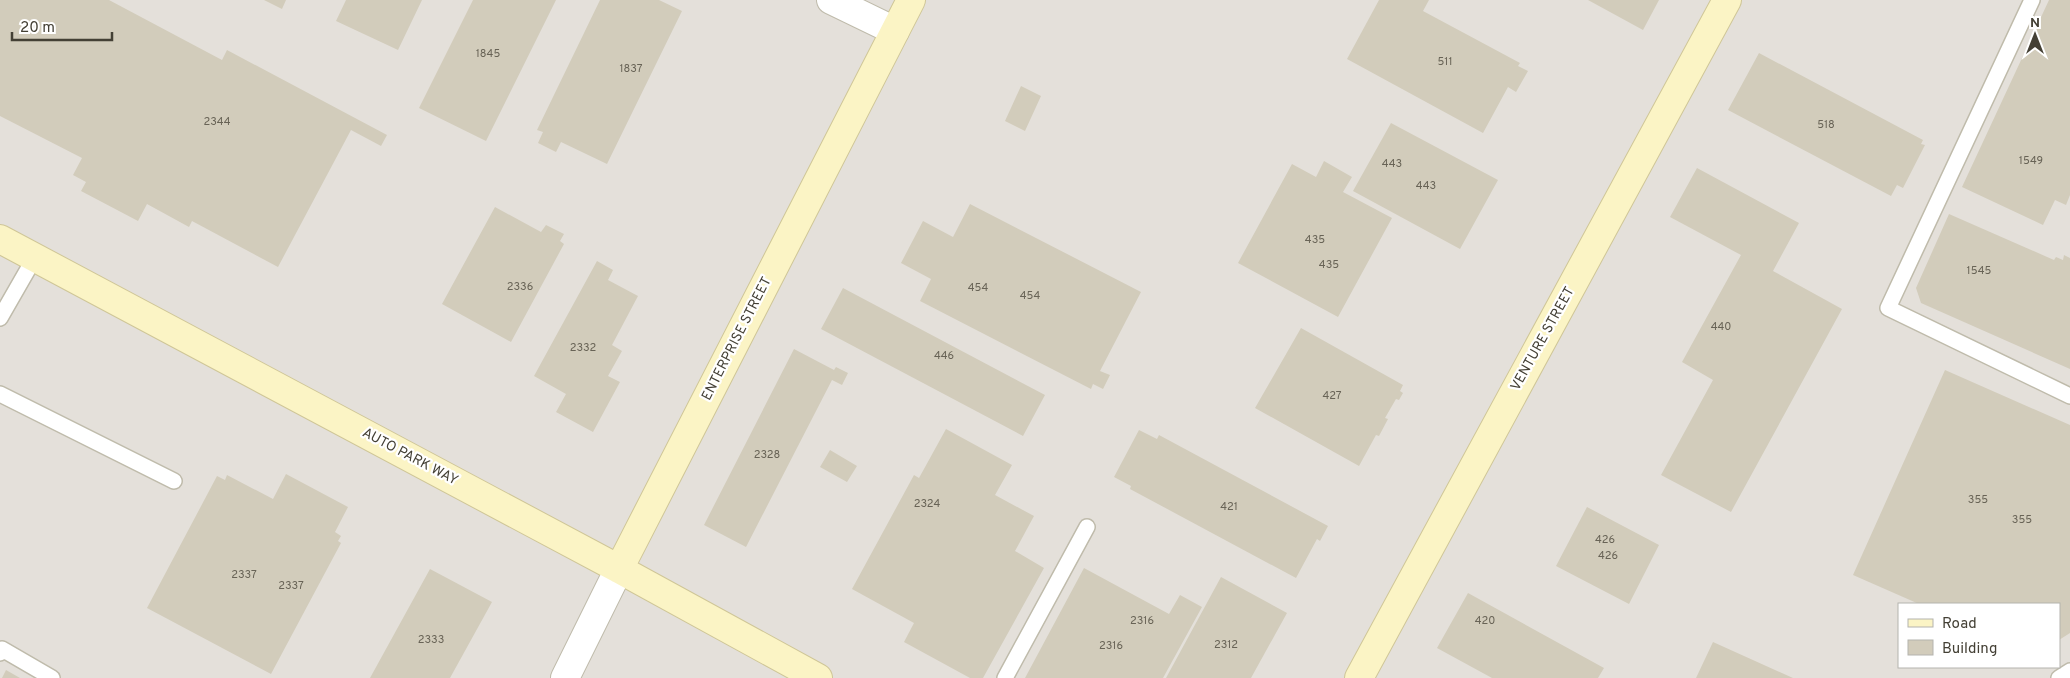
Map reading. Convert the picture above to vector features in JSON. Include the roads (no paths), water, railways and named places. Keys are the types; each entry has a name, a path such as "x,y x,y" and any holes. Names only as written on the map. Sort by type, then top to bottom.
{"street":[{"path":"831,0 895,31"},
{"name":"ENTERPRISE STREET","path":"565,678 911,0"},
{"name":"VENTURE STREET","path":"1358,678 1727,0"},
{"name":"AUTO PARK WAY","path":"0,239 619,569 818,678"}],"lane":[{"path":"2032,0 1888,308 2070,396"},
{"path":"0,318 35,258"},
{"path":"0,394 174,481"},
{"path":"1005,678 1087,527"},
{"path":"0,653 2,649 52,678"},
{"path":"2059,678 2070,671"}]}
